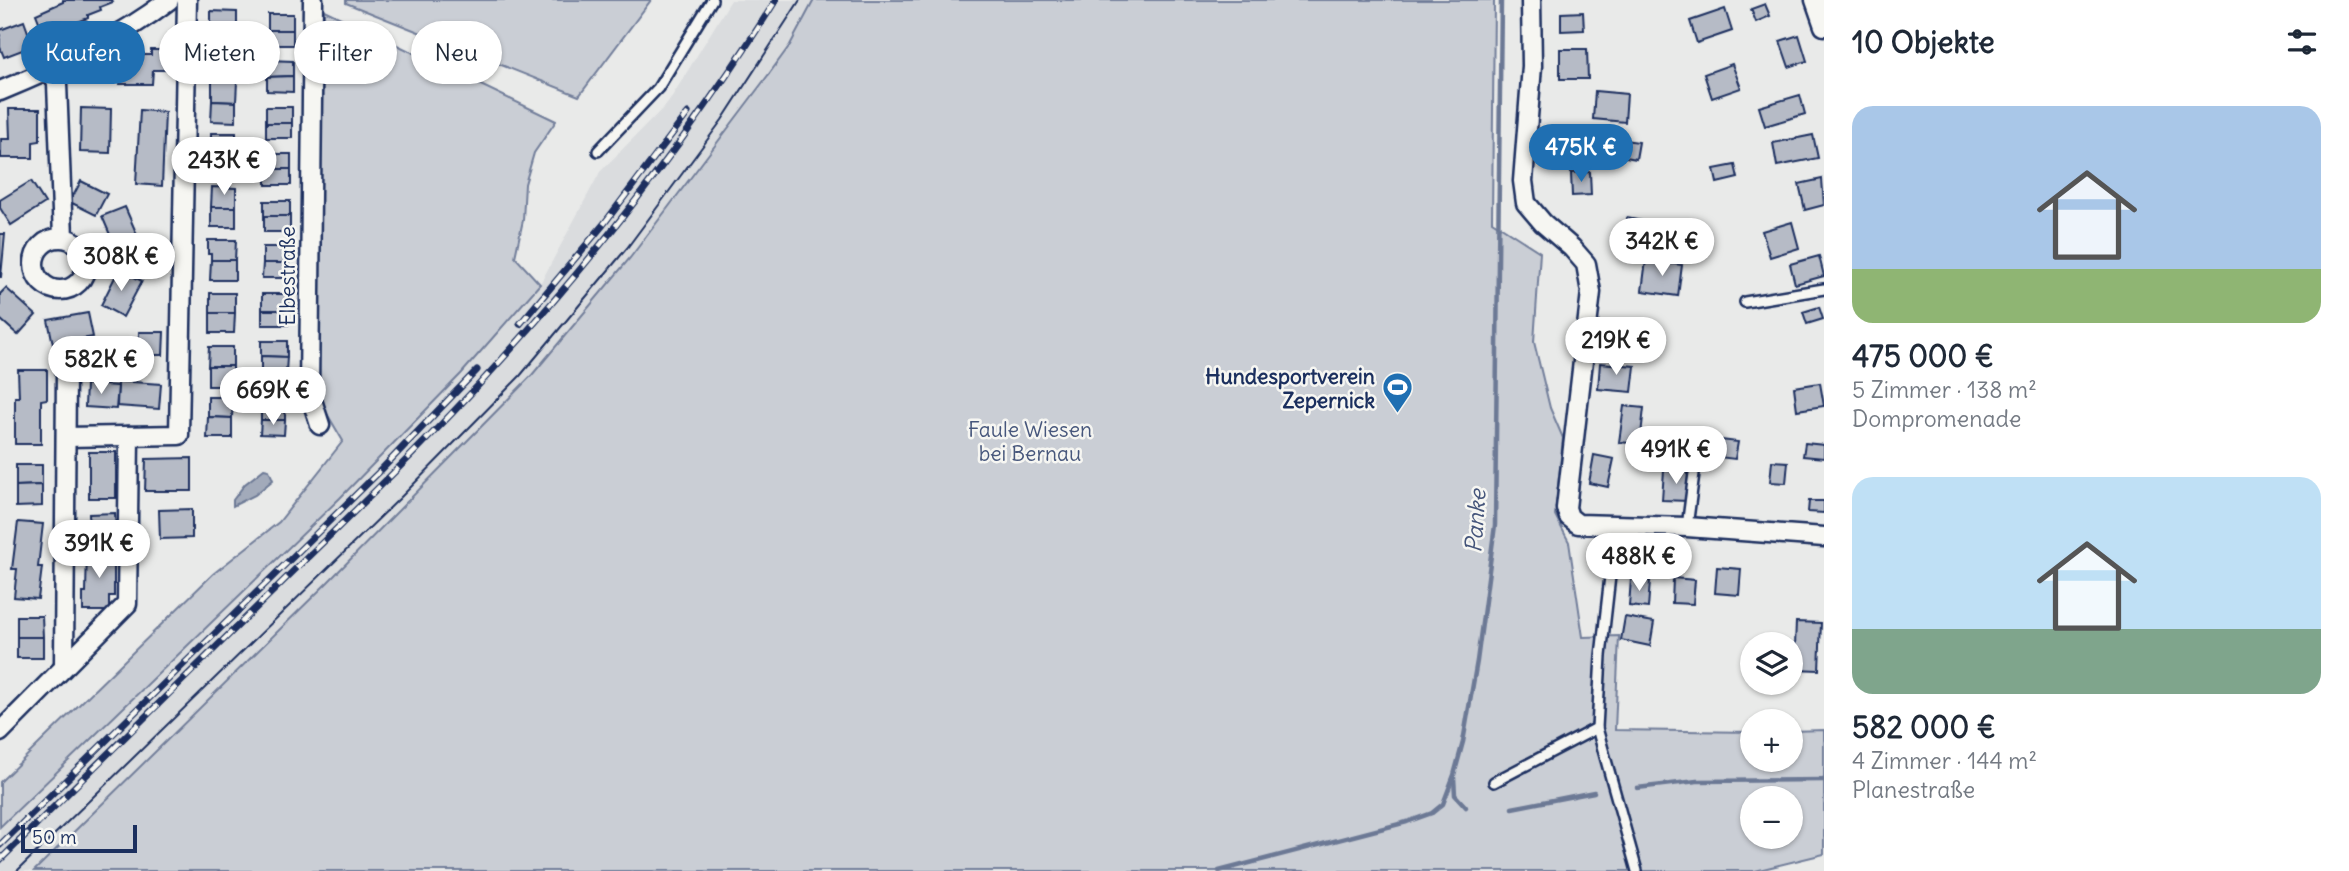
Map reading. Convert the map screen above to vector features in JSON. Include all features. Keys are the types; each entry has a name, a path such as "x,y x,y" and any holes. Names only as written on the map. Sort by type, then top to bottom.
{"street":[{"path":"137,21 169,0"},
{"path":"66,437 179,435 187,0"},
{"name":"Elbestraße","path":"313,0 309,391 320,425"},
{"path":"1531,0 1532,66 1523,181 1527,203 1543,223 1586,264 1591,292 1566,508 1569,517 1578,524 1616,523 1824,537"},
{"path":"1815,0 1824,26"},
{"path":"0,90 21,82"},
{"path":"57,84 63,237"},
{"path":"64,666 66,372"},
{"path":"0,733 127,604 129,436"}],"lane":[{"path":"598,151 658,88 712,0"},
{"path":"1745,302 1824,289"},
{"path":"1687,527 1696,458"},
{"path":"1616,523 1601,656 1597,728 1637,871"},
{"path":"1494,782 1597,728"}],"shaded area":[{"path":"731,0 814,0 790,45 702,166 630,258 532,375 416,499 283,632 34,871 0,871 0,827 340,498 461,374 540,284 600,172 668,103"}],"green space":[{"path":"346,0 651,0 579,96 502,65 502,21 411,21 411,29 397,21 346,3"},
{"name":"Faule Wiesen bei Bernau","path":"814,0 1494,0 1492,221 1540,252 1534,342 1550,408 1563,438 1555,515 1569,542 1583,637 1619,636 1615,730 1740,732 1740,772 1803,772 1803,731 1824,730 1824,854 1755,871 34,871 328,582 532,375 630,258 790,45"},
{"path":"324,10 347,21 324,21"},
{"path":"397,45 411,52 411,84 479,84 556,121 534,153 525,184 523,220 515,257 540,284 461,374 340,498 0,827 0,782 213,574 279,522 343,441 316,395 322,84 397,84"}],"water":[{"path":"264,469 269,470 273,480 255,495 233,506 233,500 245,484"}],"building":[{"path":"63,2 113,2 100,7 101,10 80,21 39,21 36,14"},
{"path":"1765,4 1770,16 1756,22 1751,9"},
{"path":"1725,9 1732,31 1697,43 1690,21"},
{"path":"211,11 237,12 237,21 211,21"},
{"path":"1583,12 1584,30 1561,31 1561,13"},
{"path":"268,14 293,14 293,30 280,30 280,21 268,21"},
{"path":"21,22 21,51 4,57 0,47 0,30"},
{"path":"280,30 293,30 293,45 280,45"},
{"path":"1799,35 1807,61 1789,67 1780,41"},
{"path":"1560,49 1587,49 1588,79 1560,79"},
{"path":"151,50 159,50 159,70 153,70 152,84 145,84 145,55 151,55"},
{"path":"280,60 293,61 293,76 280,76"},
{"path":"1732,64 1741,88 1712,98 1704,74"},
{"path":"280,76 293,76 293,92 267,91 267,84 280,84"},
{"path":"212,84 237,84 236,102 212,101"},
{"path":"1595,91 1627,94 1625,122 1593,119"},
{"path":"1800,95 1805,114 1765,126 1759,107"},
{"path":"212,101 236,102 236,122 211,121"},
{"path":"266,107 292,107 292,123 266,123"},
{"path":"81,108 111,109 110,153 80,152"},
{"path":"9,109 40,109 40,141 33,142 33,158 1,158 1,139 10,139"},
{"path":"140,110 165,112 162,186 136,184"},
{"path":"266,123 292,123 292,138 266,138"},
{"path":"211,133 236,133 236,154 211,153"},
{"path":"1554,133 1582,134 1581,155 1553,154"},
{"path":"1813,135 1818,158 1777,166 1773,143"},
{"path":"1624,140 1639,142 1636,159 1621,156"},
{"path":"211,153 236,154 235,174 210,174"},
{"path":"266,154 291,154 291,169 266,169"},
{"path":"1735,165 1738,178 1717,183 1714,169"},
{"path":"266,169 291,169 291,185 266,185"},
{"path":"1590,172 1591,195 1572,196 1571,173"},
{"path":"1822,179 1824,205 1805,210 1799,184"},
{"path":"31,181 45,203 11,225 0,208 0,200"},
{"path":"81,181 107,194 96,215 70,202"},
{"path":"212,187 236,188 236,207 211,207"},
{"path":"264,201 290,201 290,216 264,216"},
{"path":"125,207 142,246 119,256 102,216"},
{"path":"211,207 236,207 236,227 211,227"},
{"path":"264,216 290,216 290,232 264,232"},
{"path":"1627,218 1652,223 1647,249 1622,244"},
{"path":"1792,222 1799,248 1770,257 1762,231"},
{"path":"0,234 5,234 1,277 0,277"},
{"path":"208,240 236,240 235,260 211,260"},
{"path":"263,247 289,247 289,263 263,263"},
{"path":"1819,256 1824,276 1795,284 1790,264"},
{"path":"211,260 235,260 235,280 210,280"},
{"path":"1646,260 1682,265 1678,296 1642,291"},
{"path":"263,263 289,263 289,278 262,278"},
{"path":"119,269 142,281 123,317 101,305"},
{"path":"6,288 36,315 18,335 0,319 0,294"},
{"path":"210,293 235,293 235,313 210,313"},
{"path":"262,294 288,294 288,310 262,310"},
{"path":"1819,307 1823,319 1807,324 1803,312"},
{"path":"262,310 288,310 288,325 262,325"},
{"path":"88,313 93,337 53,344 48,320"},
{"path":"210,313 235,313 234,333 210,333"},
{"path":"1628,320 1652,323 1648,347 1625,344"},
{"path":"139,332 164,332 163,355 139,355"},
{"path":"261,341 287,341 287,357 261,356"},
{"path":"209,347 233,347 233,366 208,366"},
{"path":"261,356 287,357 286,372 261,372"},
{"path":"1600,363 1635,366 1632,392 1598,389"},
{"path":"208,366 233,366 233,386 208,386"},
{"path":"18,370 47,370 47,399 41,400 41,444 15,444"},
{"path":"118,381 161,384 159,409 117,406"},
{"path":"1820,383 1824,406 1797,410 1794,387"},
{"path":"86,384 118,386 116,409 85,407"},
{"path":"261,390 286,391 285,406 261,405"},
{"path":"208,397 233,397 232,418 208,417"},
{"path":"261,405 285,406 285,420 261,420"},
{"path":"1624,406 1644,408 1640,444 1619,442"},
{"path":"208,417 232,418 232,438 207,438"},
{"path":"261,420 285,420 284,435 260,434"},
{"path":"1721,440 1738,442 1735,459 1718,457"},
{"path":"1805,443 1824,445 1824,458 1803,456"},
{"path":"89,452 116,452 116,498 89,498"},
{"path":"1594,455 1614,459 1608,487 1589,483"},
{"path":"192,458 192,491 145,491 146,459"},
{"path":"1772,461 1788,462 1786,483 1770,482"},
{"path":"16,465 42,465 42,485 16,486"},
{"path":"1664,470 1691,472 1688,501 1662,500"},
{"path":"42,485 42,506 16,507 16,486"},
{"path":"1809,501 1824,501 1824,513 1808,512"},
{"path":"192,509 192,538 160,539 159,510"},
{"path":"115,513 116,534 90,535 89,514"},
{"path":"18,522 43,524 38,567 42,567 38,599 14,597 17,569 12,569"},
{"path":"1640,548 1662,548 1662,575 1639,575"},
{"path":"87,550 114,550 114,596 109,596 109,611 83,611"},
{"path":"1717,567 1741,569 1739,595 1715,593"},
{"path":"1673,578 1695,580 1693,604 1672,603"},
{"path":"1631,579 1650,581 1648,608 1629,606"},
{"path":"17,616 42,616 43,637 17,637"},
{"path":"1625,617 1654,622 1650,646 1621,640"},
{"path":"1796,622 1821,623 1819,670 1803,669 1803,632 1796,632"},
{"path":"17,637 43,637 43,658 17,658"}],"waterway":[{"name":"Panke","path":"1219,871 1407,822 1432,813 1443,804 1454,775 1463,742 1477,661 1495,525 1501,0"},
{"path":"1454,777 1455,795 1466,807"},
{"path":"1637,788 1697,781 1824,780"},
{"path":"1512,808 1594,792"}],"tram line":[{"path":"17,871 400,498 520,376 627,248 722,120 800,0"}],"railway":[{"path":"0,860 389,477 504,357 578,272 648,185 714,94 776,0"},
{"path":"520,324 603,225 688,113"},
{"path":"0,845 378,473 477,370"}],"place":[{"name":"Hundesportverein Zepernick","path":"1398,415"}]}
